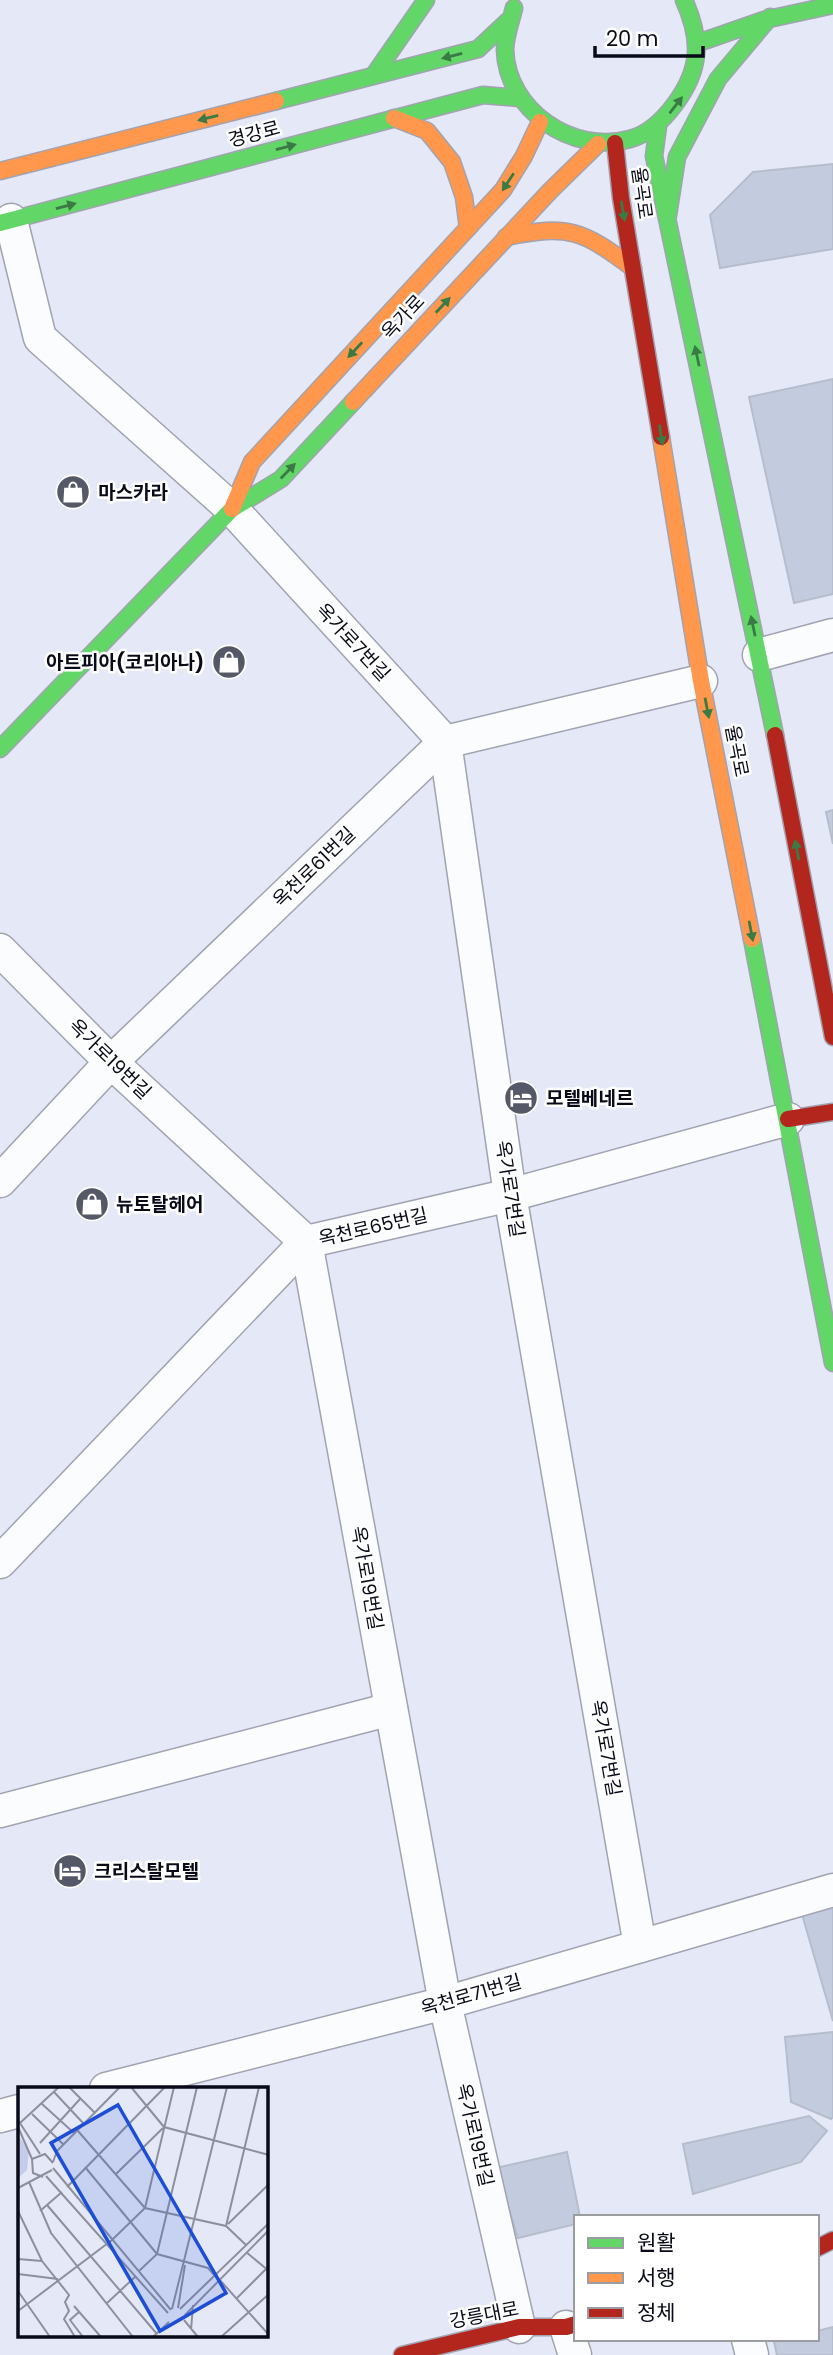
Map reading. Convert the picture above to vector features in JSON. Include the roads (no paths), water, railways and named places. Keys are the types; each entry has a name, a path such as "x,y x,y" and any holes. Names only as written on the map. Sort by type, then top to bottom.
{"street":[{"path":"374,75 426,0"},
{"path":"517,0 508,21 505,47 508,74 519,98 540,122 568,138 606,144 637,137 658,125 680,103 694,75 698,43 692,17 684,0"},
{"path":"698,43 733,28 770,17 833,5"},
{"path":"668,215 677,158 683,146 718,79 770,17"},
{"name":"경강로","path":"0,171 478,49 508,21"},
{"name":"경강로","path":"6,222 483,94 519,98"},
{"path":"394,118 426,131 452,162 464,197 468,228"},
{"name":"옥가로","path":"232,509 252,462 503,190 524,156 540,122"},
{"path":"658,125 654,156 759,655 833,1037"},
{"name":"옥가로","path":"0,750 232,509 281,479 550,191 606,144"},
{"name":"율곡로","path":"606,144 621,198 634,268 701,681 788,1119 833,1363"},
{"name":"옥가로7번길","path":"6,222 40,338 232,509 445,742 510,1195 640,1946"},
{"path":"506,237 547,228 576,231 634,268"},
{"path":"759,655 833,635"},
{"path":"445,742 701,681"},
{"name":"옥천로61번길","path":"0,1181 111,1062 445,742"},
{"name":"옥가로19번길","path":"0,950 111,1062 306,1242 445,2003 519,2327"},
{"path":"788,1119 833,1112"},
{"name":"옥천로65번길","path":"0,1562 306,1242 510,1195 788,1119"},
{"path":"0,1811 391,1710"},
{"name":"옥천로71번길","path":"114,2087 445,2003 833,1890"},
{"path":"0,2116 18,2111"},
{"name":"강릉대로","path":"413,2353 519,2327 572,2336"}],"place":[{"name":"마스카라","path":"73,492"},
{"name":"아트피아(코리아나)","path":"229,662"},
{"name":"모텔베네르","path":"521,1098"},
{"name":"뉴토탈헤어","path":"92,1204"},
{"name":"크리스탈모텔","path":"70,1871"}]}
